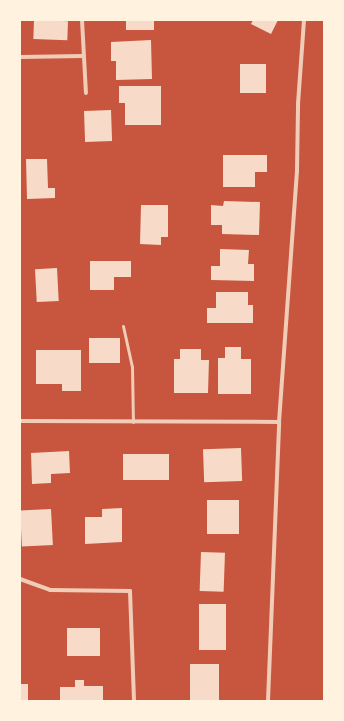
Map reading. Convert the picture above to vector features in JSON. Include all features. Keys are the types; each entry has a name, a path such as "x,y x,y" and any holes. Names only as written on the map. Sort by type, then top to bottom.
{"street":[{"path":"82,20 82,56 86,93"},
{"path":"268,701 279,422 298,171 298,104 304,20"},
{"path":"20,57 82,56"},
{"path":"20,421 279,422"},
{"path":"20,579 50,590 130,591 134,701"}],"lane":[{"path":"123,326 132,367 133,422"}],"building":[{"path":"34,20 68,21 67,40 33,39"},
{"path":"126,20 154,20 154,30 126,30"},
{"path":"253,20 278,20 271,34 251,24"},
{"path":"151,40 152,79 116,80 116,61 111,61 111,42"},
{"path":"240,64 266,64 266,93 240,93"},
{"path":"119,86 161,86 161,125 125,125 125,103 119,103"},
{"path":"111,110 112,141 85,142 84,111"},
{"path":"223,155 267,155 267,172 255,172 255,187 223,187"},
{"path":"26,159 47,159 48,188 55,188 55,198 27,199"},
{"path":"224,201 260,202 259,235 222,234 222,225 211,225 211,205 223,206"},
{"path":"141,205 168,205 168,237 161,237 161,245 140,244"},
{"path":"220,249 249,250 248,264 254,264 254,281 211,280 211,266 220,266"},
{"path":"90,261 131,261 131,277 114,277 114,290 90,290"},
{"path":"57,268 59,301 37,302 35,269"},
{"path":"216,292 248,292 248,305 253,305 253,323 207,323 207,308 216,308"},
{"path":"89,338 120,338 120,363 89,363"},
{"path":"225,347 241,347 241,359 251,359 251,394 218,394 218,358 225,358"},
{"path":"180,349 201,349 201,360 209,360 208,393 174,393 174,359 180,359"},
{"path":"36,350 81,350 81,391 62,391 62,384 36,384"},
{"path":"241,448 242,481 204,482 203,449"},
{"path":"69,451 70,473 51,474 51,483 32,484 31,453"},
{"path":"123,454 169,454 169,480 123,480"},
{"path":"207,500 239,500 239,534 207,534"},
{"path":"122,508 122,542 85,544 85,517 102,517 102,509"},
{"path":"51,509 53,545 22,547 20,511"},
{"path":"201,552 225,553 224,592 200,591"},
{"path":"199,604 226,604 226,650 199,650"},
{"path":"67,628 100,628 100,656 67,656"},
{"path":"190,664 219,664 219,701 190,701"},
{"path":"75,680 84,680 84,686 103,686 103,701 60,701 60,687 75,687"},
{"path":"20,684 28,684 28,701 20,701"}]}
